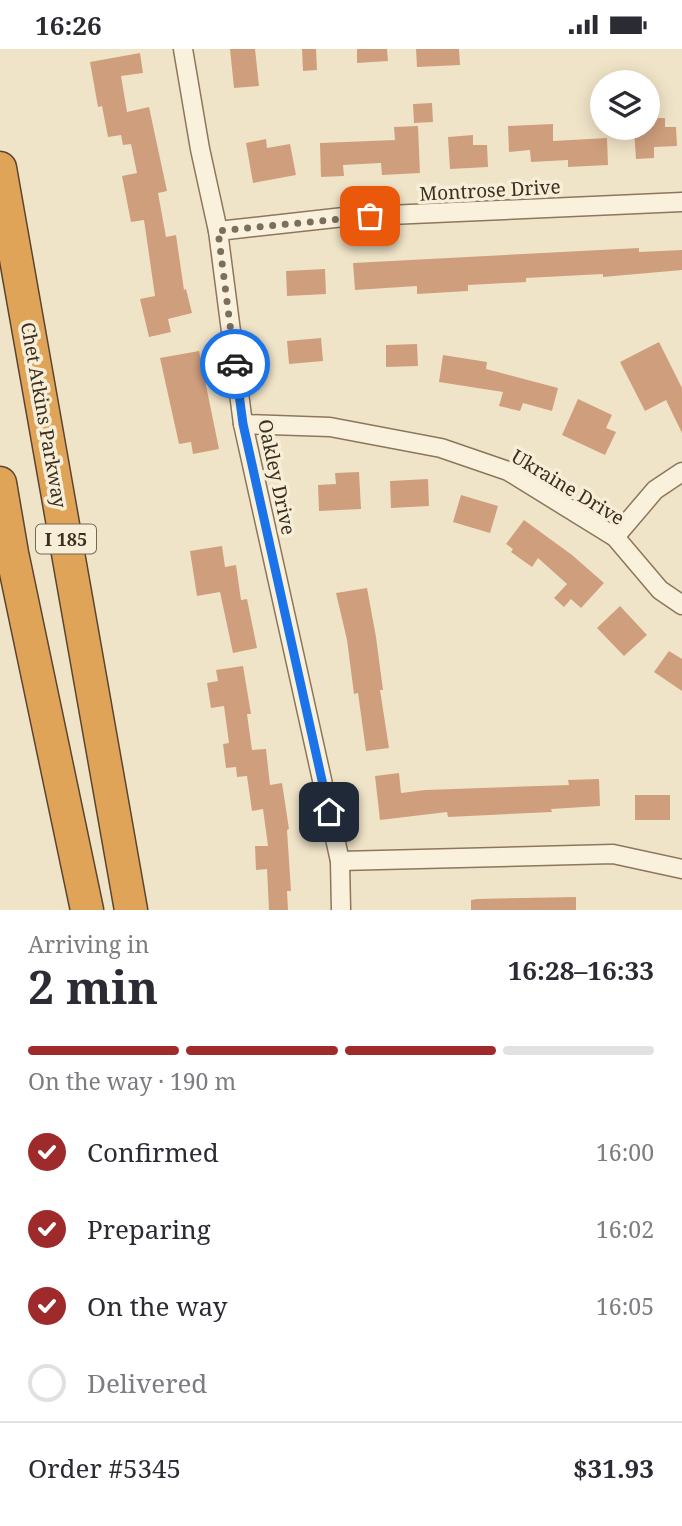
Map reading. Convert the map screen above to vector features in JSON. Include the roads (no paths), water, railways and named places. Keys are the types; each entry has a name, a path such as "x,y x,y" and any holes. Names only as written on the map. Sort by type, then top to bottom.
{"highway":[{"name":"Chet Atkins Parkway","path":"0,168 131,904"},
{"name":"I 185","path":"0,483 14,566 87,910"},
{"path":"79,868 80,910"}],"street":[{"name":"Oakley Drive","path":"183,49 200,149 218,231 243,424 340,861 341,910"},
{"name":"Montrose Drive","path":"218,231 344,217 682,202"},
{"name":"Ukraine Drive","path":"243,424 330,427 441,448 508,471 615,537 660,590 682,605"},
{"path":"615,537 655,490 682,472"},
{"path":"340,861 613,854 682,869"}]}
